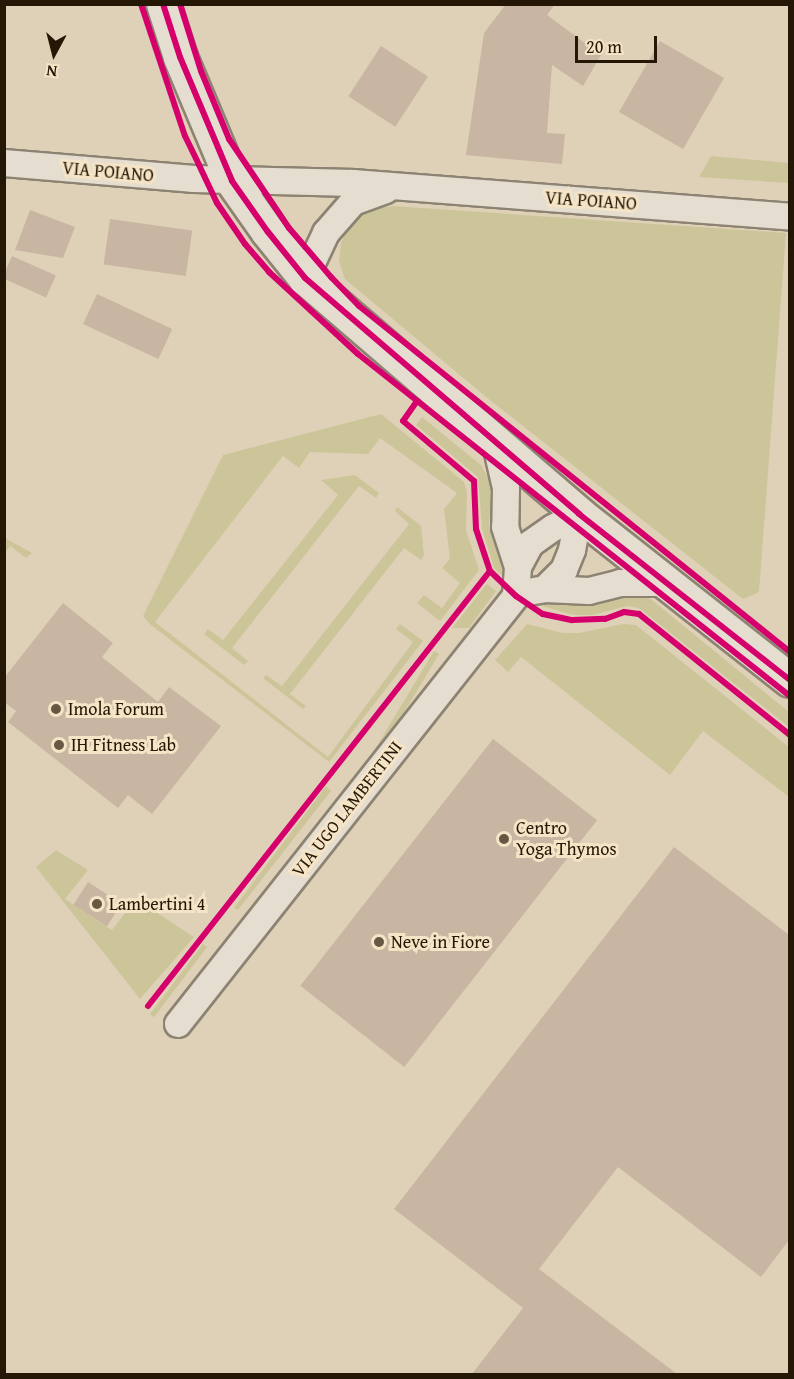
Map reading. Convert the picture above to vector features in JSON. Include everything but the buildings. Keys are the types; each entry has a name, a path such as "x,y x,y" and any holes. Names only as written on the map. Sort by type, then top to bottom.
{"main road":[{"path":"163,4 180,57 232,181 268,232 305,278 579,514 789,680"}],"street":[{"name":"VIA POIANO","path":"4,163 232,181 353,183 392,188 562,198 789,217"},
{"name":"VIA POIANO","path":"305,278 326,233 353,202 392,188"},
{"path":"495,440 506,488 505,526 518,567 516,596 545,588 589,591 620,583 668,583"},
{"path":"518,567 530,544 579,514"},
{"path":"545,588 564,570 572,550 579,514"},
{"name":"VIA UGO LAMBERTINI","path":"178,1024 516,596"}],"shaded area":[{"path":"711,156 789,163 789,183 699,177"},
{"path":"392,206 786,233 759,592 743,599 486,397 345,279 339,261 341,243 347,230 356,217 370,210"},
{"path":"381,414 464,482 467,492 466,530 479,570 440,621 417,603 424,595 442,608 460,583 442,568 450,559 444,509 457,493 380,438 368,454 310,452 299,468 283,456 155,622 328,757 413,642 396,629 400,624 423,641 329,762 151,625 143,616 223,455"},
{"path":"422,417 481,465 488,478 492,489 489,525 501,559 502,576 494,568 482,529 478,477 416,425"},
{"path":"355,475 379,493 376,498 359,486 232,648 248,661 244,665 204,634 208,629 223,640 338,495 321,480"},
{"path":"397,507 421,526 424,555 421,560 404,548 290,694 306,706 303,709 263,678 266,675 282,686 409,524 395,511"},
{"path":"5,538 32,553 26,558 10,546 5,553"},
{"path":"487,584 496,591 469,628 452,628"},
{"path":"627,594 641,594 652,600 789,712 789,727 639,608 627,606 593,615 574,615 538,605 551,600 584,604"},
{"path":"527,624 563,633 579,633 623,624 636,625 789,747 789,797 703,731 670,775 521,657 508,672 495,660"},
{"path":"434,651 439,654 360,786 355,783"},
{"path":"326,786 331,791 238,910 234,908"},
{"path":"56,850 88,870 65,899 107,927 112,930 136,899 194,937 140,999 36,867"},
{"path":"203,944 207,947 154,1017 150,1014"}],"cycle path":[{"path":"141,4 185,136 217,203 245,244 269,272 358,354 790,696"},
{"path":"163,4 180,57 232,181 268,232 305,278 579,514 790,680"},
{"path":"180,4 201,71 229,139 289,228 331,277 359,306 790,652"},
{"path":"417,401 403,421 474,481 476,529 490,571 516,596 543,614 572,620 605,619 624,612 639,614 790,735"},
{"path":"148,1006 490,571"}],"place":[{"name":"Imola Forum","path":"56,709"},
{"name":"IH Fitness Lab","path":"59,745"},
{"name":"Centro Yoga Thymos","path":"504,839"},
{"name":"Lambertini 4","path":"97,904"},
{"name":"Neve in Fiore","path":"379,942"}]}
